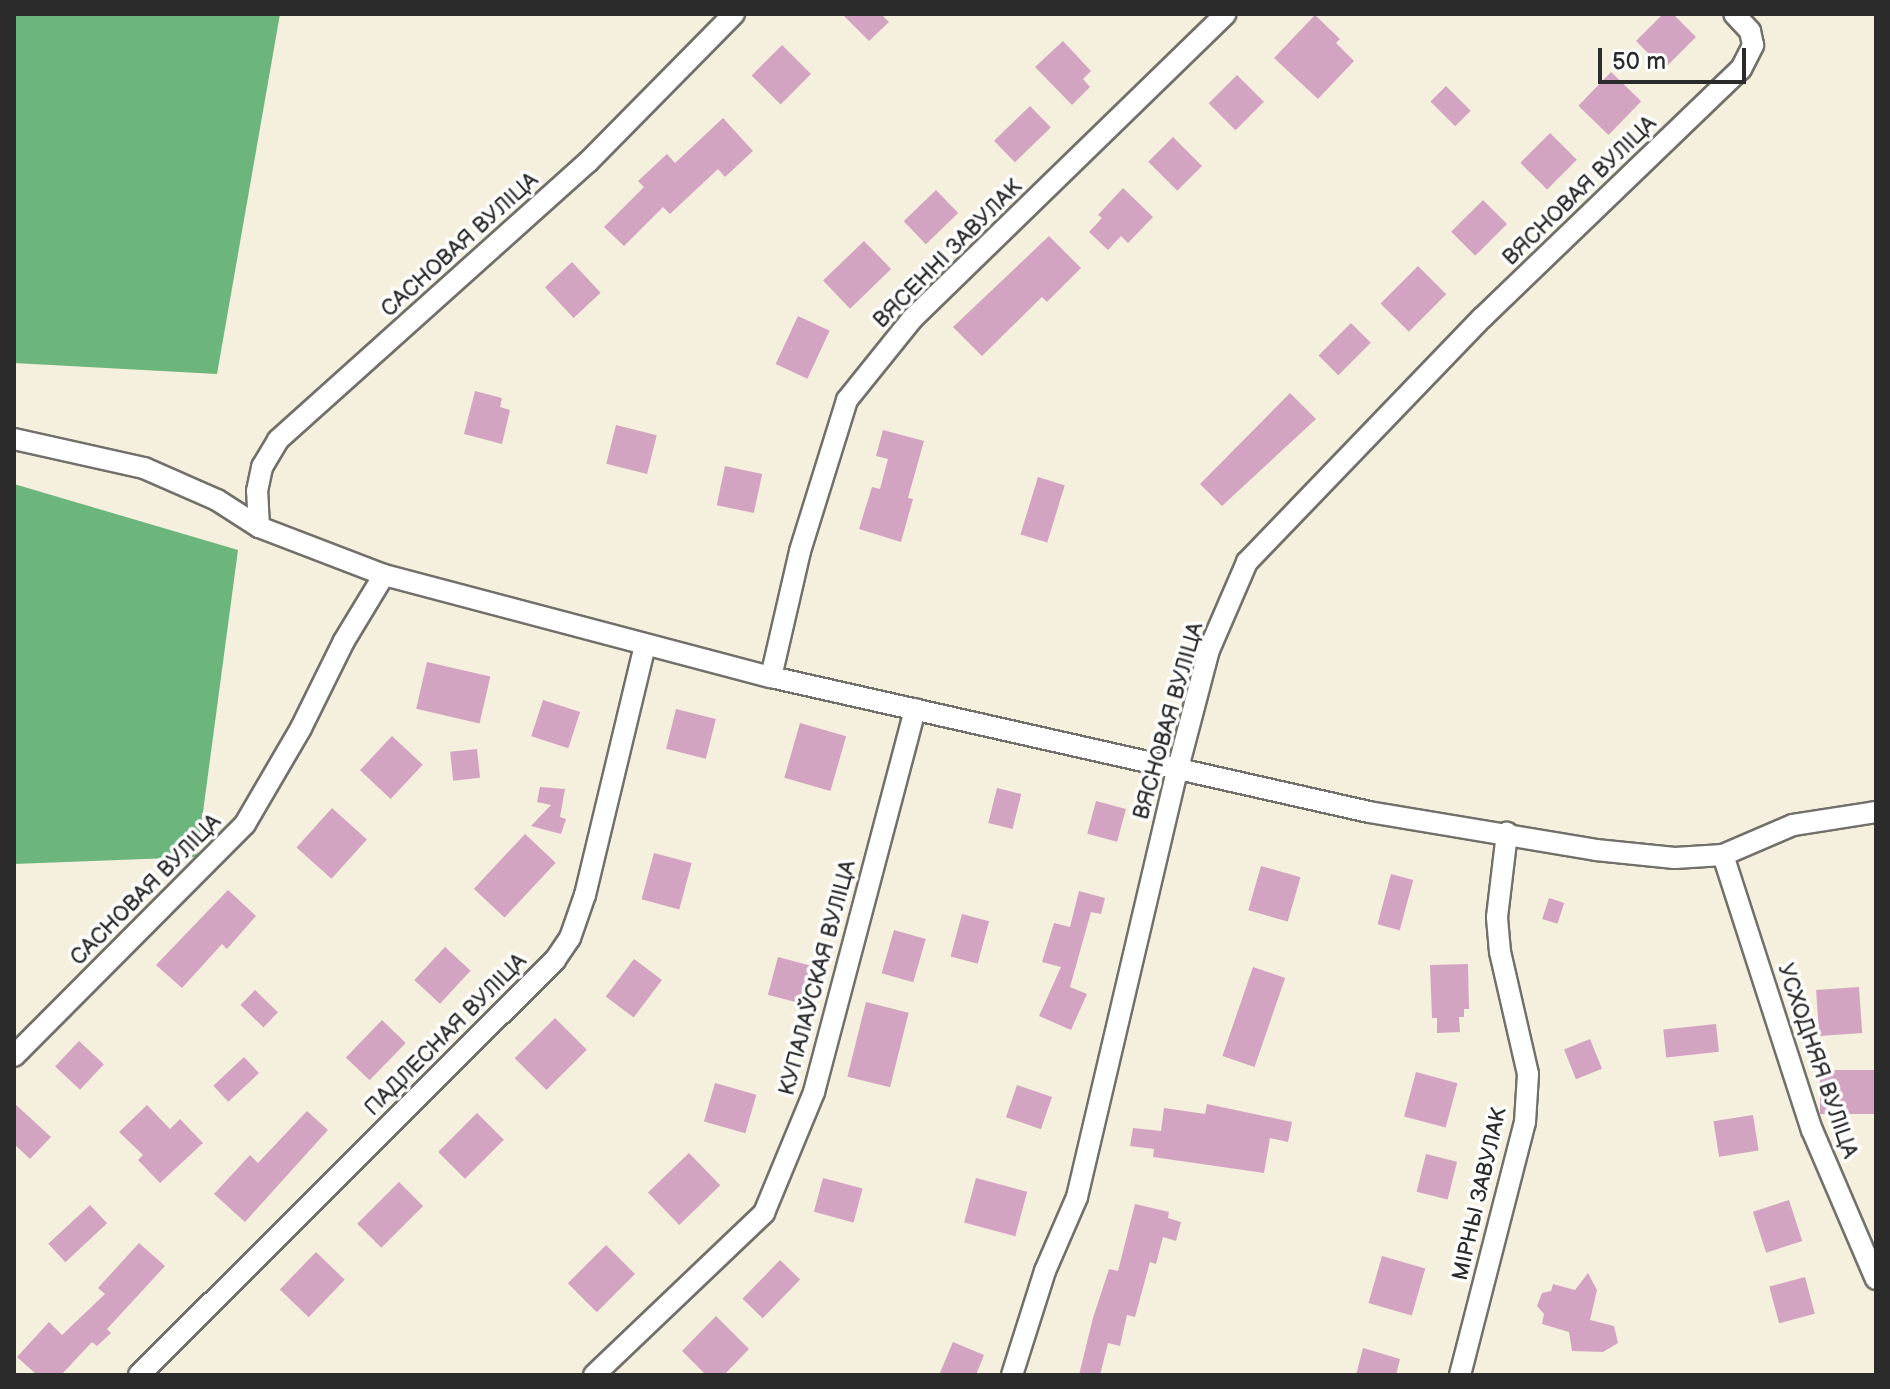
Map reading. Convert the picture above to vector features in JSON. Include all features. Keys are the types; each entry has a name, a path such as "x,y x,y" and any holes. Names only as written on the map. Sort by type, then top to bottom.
{"street":[{"name":"САСНОВАЯ ВУЛІЦА","path":"259,527 259,479 278,440 588,162 734,14"},
{"name":"ВЯСЕННІ ЗАВУЛАК","path":"771,677 800,551 847,400 913,318 1226,14"},
{"name":"ВЯСНОВАЯ ВУЛІЦА","path":"1012,1375 1045,1271 1077,1197 1178,768 1209,650 1247,562 1482,318 1741,69 1753,45 1750,31 1734,14"},
{"path":"14,439 144,468 217,500 259,527 384,575 771,677 1369,812 1596,850 1675,858 1723,855 1793,825 1876,812"},
{"name":"САСНОВАЯ ВУЛІЦА","path":"14,1056 245,824 301,728 344,641 384,575"},
{"name":"ПАДЛЕСНАЯ ВУЛІЦА","path":"139,1375 555,960 570,938 585,895 645,646"},
{"name":"КУПАЛАЎСКАЯ ВУЛІЦА","path":"594,1375 764,1213 814,1092 915,709"},
{"name":"МІРНЫ ЗАВУЛАК","path":"1460,1375 1525,1122 1528,1074 1500,952 1497,917 1507,833"},
{"name":"УСХОДНЯЯ ВУЛІЦА","path":"1723,855 1812,1130 1876,1279"}],"green space":[{"path":"14,14 280,14 217,374 14,363"},
{"path":"14,484 238,550 197,857 14,864"}],"building":[{"path":"842,14 881,14 889,22 869,41"},
{"path":"1663,14 1673,14 1696,37 1664,69 1636,41"},
{"path":"1315,15 1340,39 1336,43 1354,61 1318,99 1274,58"},
{"path":"1063,41 1091,71 1083,79 1090,87 1072,105 1035,67"},
{"path":"782,45 811,74 781,104 752,75"},
{"path":"1611,72 1641,101 1609,135 1578,106"},
{"path":"1237,75 1264,102 1236,130 1209,103"},
{"path":"1446,86 1471,111 1455,126 1430,102"},
{"path":"1030,106 1051,128 1015,162 994,141"},
{"path":"723,118 753,151 725,177 718,169 670,214 663,207 624,246 604,227 644,187 638,181 667,154 675,163"},
{"path":"1550,133 1577,160 1547,190 1520,163"},
{"path":"1173,137 1202,166 1177,191 1148,162"},
{"path":"1123,188 1153,217 1128,243 1121,236 1108,250 1089,232 1102,218 1098,215"},
{"path":"936,190 958,213 926,244 904,221"},
{"path":"1483,200 1507,224 1475,256 1451,232"},
{"path":"1049,236 1081,268 1047,302 1042,297 982,356 953,327"},
{"path":"864,241 891,269 850,309 823,281"},
{"path":"572,262 601,293 574,318 545,287"},
{"path":"1418,266 1446,294 1409,332 1381,303"},
{"path":"798,316 830,331 807,379 776,364"},
{"path":"1351,323 1371,343 1338,375 1318,356"},
{"path":"475,391 502,398 500,407 510,410 502,444 464,434"},
{"path":"1290,393 1316,419 1222,506 1200,484"},
{"path":"616,425 657,435 647,474 606,464"},
{"path":"883,430 924,441 908,498 913,499 901,542 859,529 872,487 880,489 888,459 876,456"},
{"path":"725,466 762,474 754,513 717,505"},
{"path":"1038,477 1065,485 1047,543 1020,534"},
{"path":"427,662 490,677 480,723 416,709"},
{"path":"543,700 580,712 568,748 531,736"},
{"path":"676,709 716,719 706,759 666,749"},
{"path":"800,723 846,736 830,791 784,778"},
{"path":"392,736 423,765 391,799 360,770"},
{"path":"477,749 480,778 453,781 450,752"},
{"path":"540,787 565,789 560,817 566,819 561,834 531,826 551,805 537,802"},
{"path":"997,788 1021,794 1013,829 988,823"},
{"path":"1096,801 1126,809 1117,842 1087,834"},
{"path":"332,808 367,839 331,879 297,847"},
{"path":"525,834 556,863 505,917 474,889"},
{"path":"654,853 692,863 679,909 642,899"},
{"path":"1261,866 1300,877 1288,922 1248,910"},
{"path":"1391,874 1413,880 1400,930 1378,924"},
{"path":"228,890 256,916 227,949 222,944 182,988 156,965"},
{"path":"1079,891 1105,898 1101,914 1091,912 1070,987 1087,994 1071,1030 1039,1016 1061,967 1042,962 1054,923 1070,927"},
{"path":"1549,898 1564,903 1557,924 1542,919"},
{"path":"962,914 989,921 978,964 951,957"},
{"path":"894,930 926,939 913,982 882,973"},
{"path":"445,947 471,971 440,1004 414,980"},
{"path":"778,957 816,967 806,1005 768,995"},
{"path":"634,959 662,980 634,1018 606,997"},
{"path":"1468,964 1469,1009 1464,1009 1464,1017 1459,1017 1460,1032 1437,1033 1437,1018 1432,1018 1430,965"},
{"path":"1253,967 1285,978 1255,1067 1222,1056"},
{"path":"1859,987 1862,1033 1819,1036 1816,990"},
{"path":"255,990 278,1012 263,1027 240,1005"},
{"path":"866,1002 909,1013 890,1087 847,1077"},
{"path":"555,1018 587,1050 547,1090 515,1058"},
{"path":"382,1020 406,1043 370,1080 346,1057"},
{"path":"1716,1024 1719,1052 1666,1057 1663,1030"},
{"path":"1590,1039 1602,1069 1576,1079 1564,1049"},
{"path":"79,1041 104,1064 80,1090 55,1067"},
{"path":"244,1057 259,1073 228,1102 213,1086"},
{"path":"1820,1070 1876,1070 1876,1114 1820,1114"},
{"path":"1416,1072 1458,1083 1446,1128 1404,1116"},
{"path":"715,1083 756,1095 745,1133 704,1121"},
{"path":"1017,1085 1052,1097 1041,1129 1006,1117"},
{"path":"14,1103 51,1137 30,1159 14,1144"},
{"path":"1207,1104 1292,1122 1288,1142 1270,1138 1264,1173 1153,1157 1154,1149 1130,1146 1133,1128 1161,1131 1164,1108 1205,1114"},
{"path":"147,1105 170,1129 180,1119 203,1143 160,1183 138,1160 143,1155 119,1132"},
{"path":"307,1111 328,1130 245,1222 214,1194 250,1155 258,1163"},
{"path":"477,1113 504,1140 465,1179 438,1152"},
{"path":"1753,1115 1759,1151 1719,1157 1713,1121"},
{"path":"689,1153 720,1185 679,1225 648,1193"},
{"path":"1426,1154 1457,1162 1448,1200 1417,1192"},
{"path":"823,1178 863,1189 854,1222 814,1212"},
{"path":"976,1178 1027,1192 1015,1236 964,1222"},
{"path":"399,1182 423,1206 381,1248 357,1224"},
{"path":"1789,1200 1802,1241 1766,1253 1753,1212"},
{"path":"1135,1204 1169,1212 1168,1218 1181,1222 1176,1241 1163,1237 1156,1264 1150,1262 1135,1317 1127,1315 1120,1346 1108,1343 1100,1375 1079,1375 1109,1269 1118,1271"},
{"path":"90,1205 107,1223 65,1262 48,1244"},
{"path":"139,1243 165,1266 107,1329 111,1333 97,1346 92,1342 61,1375 37,1375 17,1357 49,1322 62,1335 105,1294 98,1288"},
{"path":"606,1245 635,1274 597,1312 568,1283"},
{"path":"316,1252 345,1280 309,1317 280,1289"},
{"path":"1382,1256 1425,1268 1412,1316 1368,1303"},
{"path":"780,1260 800,1279 763,1318 742,1299"},
{"path":"1588,1273 1597,1290 1590,1320 1614,1326 1618,1343 1603,1352 1572,1351 1569,1332 1542,1324 1544,1314 1537,1306 1542,1293 1551,1291 1553,1284 1575,1290"},
{"path":"1805,1277 1815,1314 1779,1323 1769,1287"},
{"path":"716,1316 749,1349 724,1375 706,1375 682,1351"},
{"path":"953,1342 984,1355 976,1375 939,1375"},
{"path":"1363,1348 1400,1359 1396,1375 1356,1375"}]}
